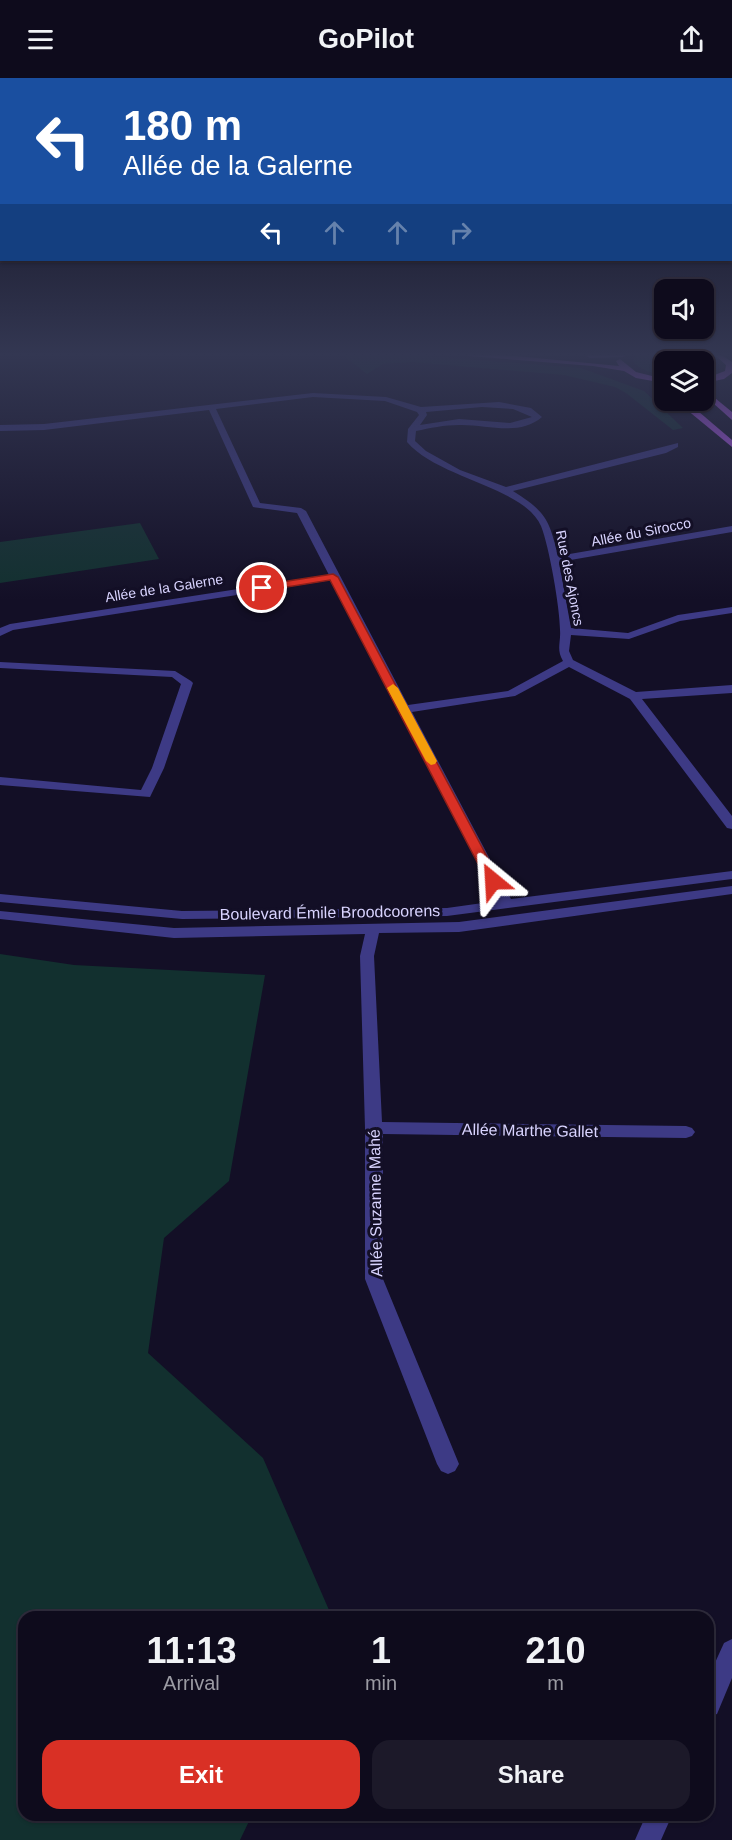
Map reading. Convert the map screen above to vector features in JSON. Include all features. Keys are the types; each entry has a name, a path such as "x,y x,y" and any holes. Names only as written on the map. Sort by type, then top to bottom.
{"street":[{"path":"225,435 256,504 301,511 333,577 506,904"},
{"name":"Rue des Ajoncs","path":"412,435 411,442 423,453 457,472 505,490 528,505 545,524 554,560 566,630 563,651 569,662"},
{"path":"505,490 663,451 675,444"},
{"name":"Allée du Sirocco","path":"554,560 732,528"},
{"name":"Allée de la Galerne","path":"0,633 10,627 333,577"},
{"path":"566,630 629,636 678,618 732,610"},
{"path":"404,709 511,694 569,662 634,696 732,825"},
{"path":"0,665 175,674 187,683 158,768 145,794 0,781"},
{"path":"634,696 732,689"},
{"name":"Boulevard Émile Broodcoorens","path":"0,898 182,915 447,912 732,874"},
{"name":"Boulevard Émile Broodcoorens","path":"0,915 174,933 459,927 732,890"},
{"name":"Allée Suzanne Mahé","path":"373,929 367,956 374,1128 374,1279 448,1464"},
{"name":"Allée Marthe Gallet","path":"374,1128 686,1132"},
{"path":"714,1692 732,1651"},
{"path":"648,1840 656,1821"}],"green space":[{"path":"140,523 159,559 0,583 0,542"},
{"path":"0,954 74,965 265,975 229,1181 164,1238 148,1353 263,1458 329,1611 18,1611 18,1821 249,1821 240,1840 0,1840"}],"slow traffic":[{"path":"393,688 431,761"}],"route":[{"path":"262,588 333,577 493,881"}]}
